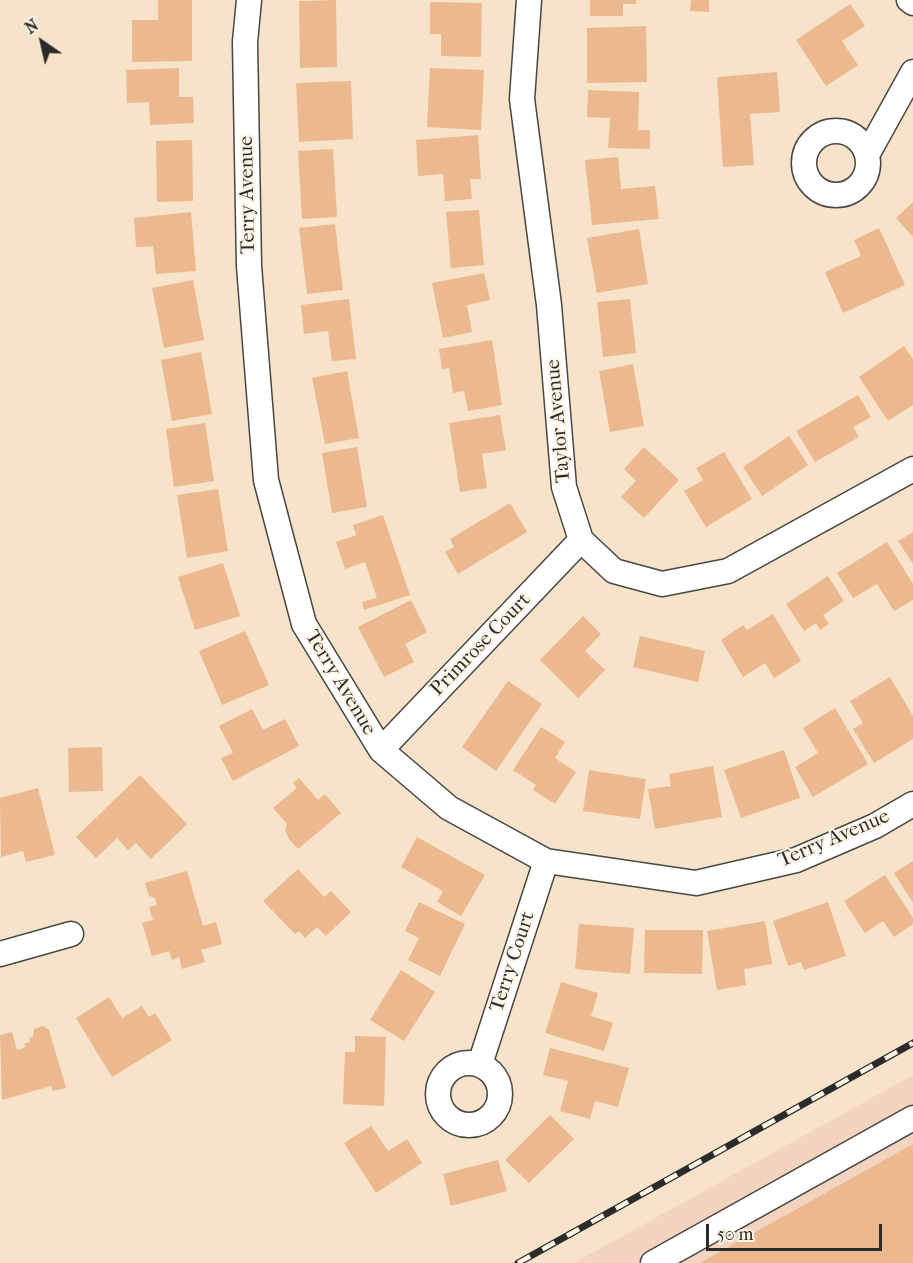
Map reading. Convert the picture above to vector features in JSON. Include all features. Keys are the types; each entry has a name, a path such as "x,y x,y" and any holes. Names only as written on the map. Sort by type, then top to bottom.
{"street":[{"name":"Terry Avenue","path":"249,0 245,42 249,266 266,480 304,624 381,750 449,808 546,861 696,883 796,860 875,826 913,804"},
{"name":"Taylor Avenue","path":"530,0 522,99 549,305 564,488 581,540 614,571 662,584 728,571 913,469"},
{"path":"909,0 913,3"},
{"path":"867,155 913,72"},
{"name":"Primrose Court","path":"381,750 581,540"},
{"name":"Terry Court","path":"480,1064 546,861"},
{"path":"0,954 71,934"},
{"path":"653,1263 913,1118"}],"shaded area":[{"path":"913,1075 913,1263 574,1263"}],"building":[{"path":"158,0 192,0 192,61 132,62 132,20 158,20"},
{"path":"336,0 337,67 300,68 299,1"},
{"path":"590,0 636,0 636,4 623,4 623,16 590,16"},
{"path":"691,0 709,0 709,12 690,11"},
{"path":"430,2 482,3 481,57 441,56 441,34 430,34"},
{"path":"850,4 865,26 842,41 858,65 826,86 796,40"},
{"path":"646,26 647,82 587,83 587,28"},
{"path":"179,68 179,97 193,97 194,123 150,125 149,102 127,103 126,70"},
{"path":"430,68 484,70 481,130 427,127"},
{"path":"777,72 780,112 750,114 754,165 723,167 717,77"},
{"path":"351,81 353,139 299,142 296,83"},
{"path":"588,90 639,92 638,130 650,130 650,149 608,148 610,118 587,117"},
{"path":"478,135 481,179 470,179 472,199 445,201 443,174 418,176 416,140"},
{"path":"192,140 193,201 157,202 156,141"},
{"path":"333,149 337,217 302,219 298,151"},
{"path":"618,157 621,189 655,186 659,219 592,225 585,160"},
{"path":"913,202 913,237 896,218"},
{"path":"479,210 484,265 451,268 446,212"},
{"path":"191,212 196,271 156,274 153,246 136,247 134,218"},
{"path":"335,224 343,290 307,294 299,228"},
{"path":"879,228 905,285 843,313 825,272 861,256 854,240"},
{"path":"639,229 648,284 597,293 587,238"},
{"path":"484,273 490,300 467,305 472,332 443,338 432,283"},
{"path":"193,280 204,340 164,348 152,288"},
{"path":"349,299 356,359 332,361 328,331 304,334 301,305"},
{"path":"630,299 636,353 603,357 597,302"},
{"path":"492,340 502,405 468,411 464,391 453,393 449,368 442,369 439,349"},
{"path":"904,346 913,359 913,405 888,421 859,377"},
{"path":"201,352 212,414 172,421 161,360"},
{"path":"633,364 644,426 610,432 599,371"},
{"path":"347,371 359,438 325,444 312,378"},
{"path":"858,395 871,417 853,427 859,437 815,462 796,431"},
{"path":"500,415 506,450 482,454 487,488 460,492 449,423"},
{"path":"205,423 214,481 174,487 166,429"},
{"path":"789,436 808,465 762,496 743,467"},
{"path":"357,447 367,507 332,513 322,453"},
{"path":"644,447 679,480 644,518 621,497 636,481 624,469"},
{"path":"724,452 752,499 706,527 684,491 703,480 696,468"},
{"path":"218,489 228,551 187,558 177,495"},
{"path":"510,503 527,532 458,574 445,552 454,547 450,539"},
{"path":"383,515 410,595 364,610 362,602 377,598 365,562 345,569 336,542 356,535 353,525"},
{"path":"913,532 913,564 898,541"},
{"path":"887,542 913,584 913,600 894,611 877,584 853,598 837,573"},
{"path":"223,563 240,616 195,630 178,577"},
{"path":"828,576 844,601 823,615 829,624 820,630 816,623 804,631 786,604"},
{"path":"411,600 427,632 405,644 414,662 384,677 358,627"},
{"path":"773,614 801,661 774,678 765,663 743,677 721,640 743,625 747,630"},
{"path":"583,616 601,634 585,651 605,670 578,698 540,660"},
{"path":"245,631 269,685 222,705 199,651"},
{"path":"640,636 705,651 698,682 633,667"},
{"path":"890,677 913,716 913,739 874,763 853,729 863,723 850,701"},
{"path":"508,681 542,704 496,771 462,747"},
{"path":"835,708 868,764 813,797 795,767 818,753 803,728"},
{"path":"252,709 263,730 285,719 299,746 233,781 221,758 233,753 219,726"},
{"path":"541,727 565,742 555,758 576,772 555,804 533,790 536,785 513,770"},
{"path":"102,747 103,791 69,792 68,748"},
{"path":"784,750 800,798 741,818 724,770"},
{"path":"713,766 722,817 655,829 648,789 671,786 669,774"},
{"path":"589,770 646,779 640,819 583,811"},
{"path":"140,775 187,824 151,859 136,843 128,850 117,838 96,858 76,837"},
{"path":"299,778 318,800 325,794 341,813 298,849 285,830 287,824 273,808 297,788 293,783"},
{"path":"38,788 55,855 26,862 23,851 1,857 0,798"},
{"path":"417,837 485,875 461,916 437,902 443,891 401,867"},
{"path":"913,861 913,903 894,873"},
{"path":"298,869 324,897 331,891 351,912 326,936 317,927 305,938 299,931 295,934 263,901"},
{"path":"187,871 203,926 216,922 222,944 201,950 205,962 182,969 179,957 172,960 169,951 152,956 142,923 153,920 149,907 157,905 155,898 149,896 145,883"},
{"path":"885,875 913,918 913,924 894,937 883,921 865,933 844,901"},
{"path":"419,902 465,924 440,976 408,960 419,938 405,931"},
{"path":"828,902 846,956 804,970 801,962 788,966 773,921"},
{"path":"765,921 772,964 744,969 746,985 717,990 707,931"},
{"path":"579,924 634,928 630,974 575,969"},
{"path":"645,930 703,930 702,974 644,973"},
{"path":"401,970 435,992 404,1041 370,1020"},
{"path":"561,982 598,993 591,1016 613,1023 604,1051 545,1033"},
{"path":"109,997 122,1018 142,1006 149,1017 155,1013 172,1040 112,1077 76,1018"},
{"path":"43,1026 49,1030 66,1088 53,1091 51,1086 2,1100 0,1035 12,1032 17,1050 26,1047 24,1044 30,1042 29,1038 33,1037 34,1029"},
{"path":"355,1036 386,1037 384,1106 343,1104 345,1052 355,1052"},
{"path":"550,1048 629,1068 618,1107 595,1101 590,1119 560,1111 568,1081 543,1075"},
{"path":"550,1115 574,1139 529,1183 505,1160"},
{"path":"371,1126 388,1151 407,1139 422,1163 376,1193 344,1143"},
{"path":"913,1144 913,1263 700,1263"},
{"path":"498,1160 507,1191 451,1206 443,1174"}],"railway":[{"path":"518,1263 913,1043"}]}
